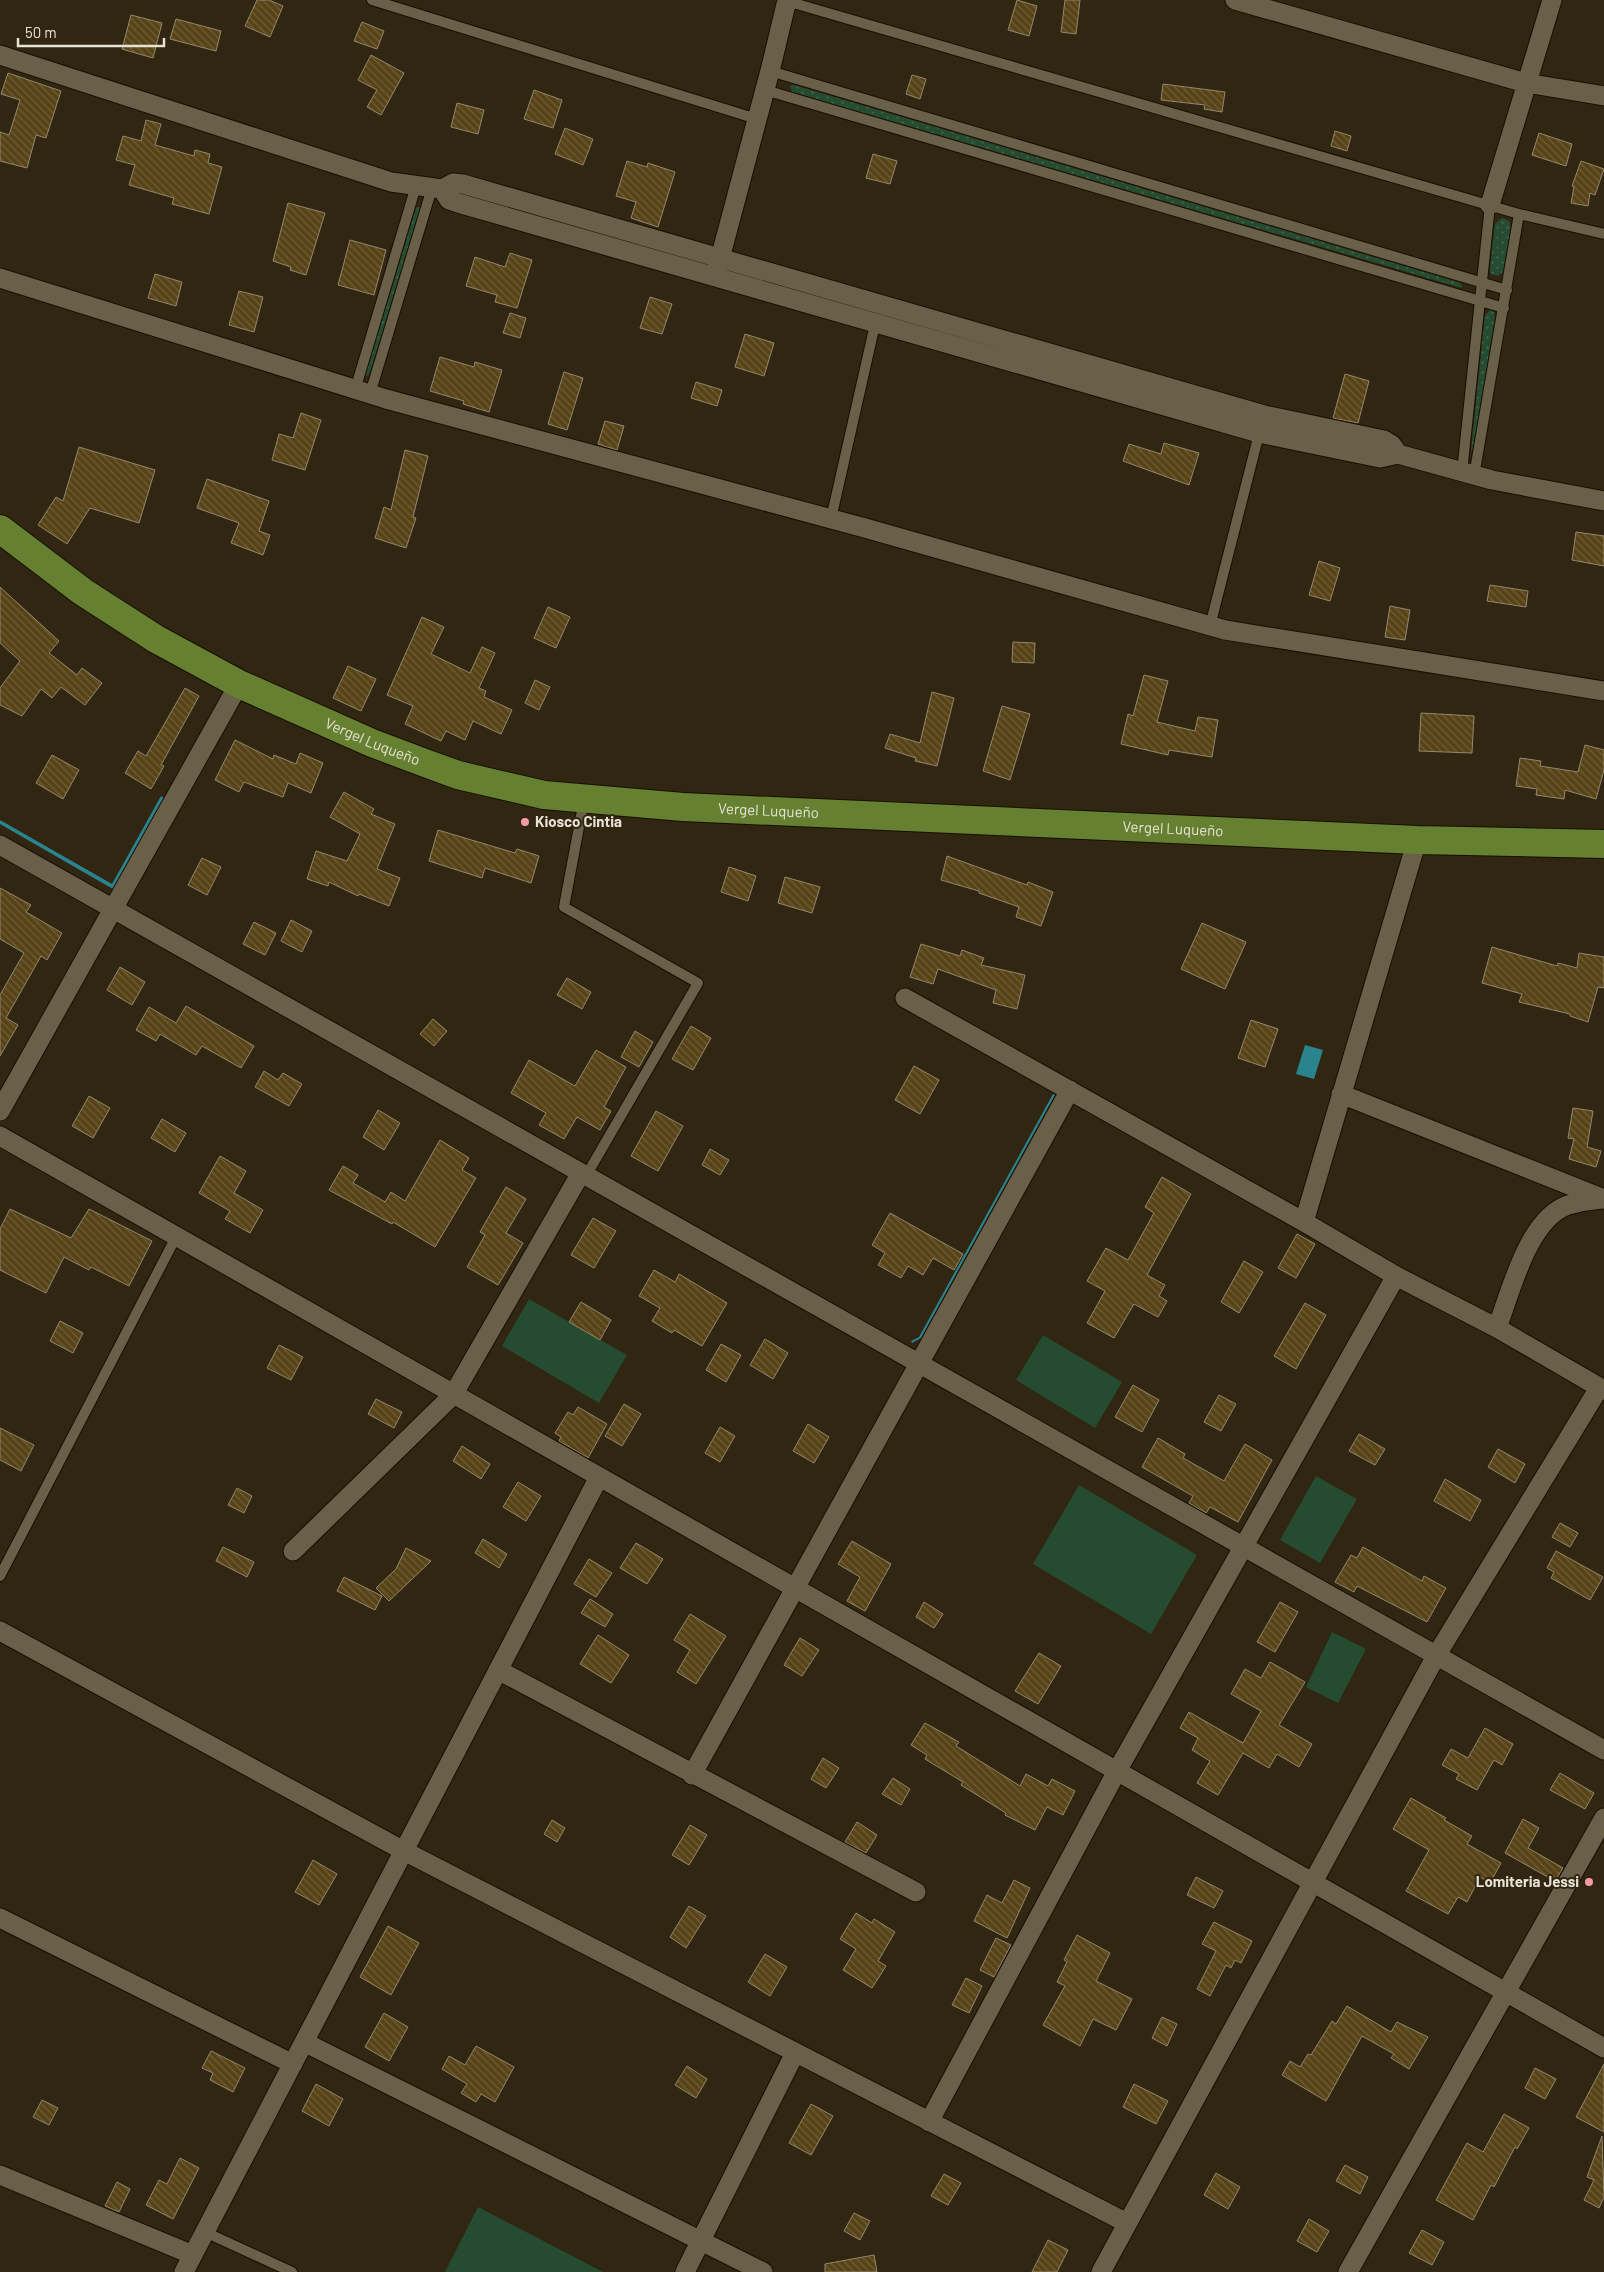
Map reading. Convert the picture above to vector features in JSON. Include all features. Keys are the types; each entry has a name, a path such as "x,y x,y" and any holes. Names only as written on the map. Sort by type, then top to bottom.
{"main road":[{"name":"Vergel Luqueño","path":"0,529 83,592 156,639 239,684 372,743 458,775 544,794 693,808 1416,840 1604,844"}],"street":[{"path":"715,276 770,71 785,0"},
{"path":"1235,0 1526,83 1604,96"},
{"path":"1490,205 1552,0"},
{"path":"0,55 391,182 430,188 453,183 463,184 879,304 1262,424"},
{"path":"430,188 449,200 458,203 875,323 1262,424 1384,440 1392,445 1398,454 1468,474 1604,501"},
{"path":"0,278 363,392 831,519 1210,626 1604,691"},
{"path":"0,1111 239,684"},
{"path":"1304,1222 1416,840"},
{"path":"0,845 1604,1750"},
{"path":"905,998 1304,1222 1396,1276 1497,1328 1601,1389 1436,1656 1101,2272"},
{"path":"692,1775 1070,1090"},
{"path":"1342,1094 1604,1199"},
{"path":"0,1136 1604,2048"},
{"path":"293,1550 453,1395 584,1175"},
{"path":"1497,1328 1530,1242 1538,1227 1550,1216 1567,1206 1604,1199"},
{"path":"929,2122 1117,1771 1396,1276"},
{"path":"184,2272 599,1477"},
{"path":"0,1631 404,1851 1127,2223"},
{"path":"498,1670 692,1775 916,1892"},
{"path":"1348,2272 1504,1992 1604,1818"},
{"path":"0,1918 293,2064"},
{"path":"304,2042 763,2272"},
{"path":"685,2272 795,2053"},
{"path":"0,2175 193,2255"}],"lane":[{"path":"372,0 757,119"},
{"path":"785,0 1519,214 1604,234"},
{"path":"770,71 1507,290"},
{"path":"765,90 1504,308"},
{"path":"363,392 430,188"},
{"path":"363,392 430,188"},
{"path":"1468,474 1480,301 1490,205"},
{"path":"1468,474 1504,308 1519,214"},
{"path":"831,519 879,304"},
{"path":"1210,626 1262,424"},
{"path":"584,799 564,907 698,983 584,1175"},
{"path":"0,1576 176,1237"},
{"path":"205,2232 292,2272"}],"green space":[{"path":"794,85 1461,283 1462,288 792,92 790,86"},
{"path":"419,207 420,209 369,375 365,376 416,208"},
{"path":"1502,218 1509,221 1511,227 1503,272 1498,276 1491,274 1490,269 1495,224"},
{"path":"1490,310 1494,312 1495,317 1474,450 1471,451 1485,315"},
{"path":"529,1299 627,1355 599,1403 502,1346"},
{"path":"1043,1335 1122,1382 1095,1428 1016,1380"},
{"path":"1316,1476 1357,1499 1320,1563 1280,1540"},
{"path":"1079,1485 1197,1555 1151,1634 1033,1564"},
{"path":"1332,1632 1366,1649 1338,1703 1306,1687"},
{"path":"478,2207 603,2272 445,2272"}],"water":[{"path":"161,796 164,798 113,889 0,824 0,820 112,884"},
{"path":"1305,1045 1323,1050 1314,1079 1296,1074"},
{"path":"1053,1094 1055,1095 921,1338 912,1343 911,1341 919,1337"}],"building":[{"path":"257,0 269,0 283,6 270,37 245,26"},
{"path":"1017,0 1037,6 1029,36 1008,30"},
{"path":"1065,0 1080,0 1076,34 1061,32"},
{"path":"131,15 162,23 153,58 122,49"},
{"path":"176,19 221,31 216,51 170,39"},
{"path":"362,22 384,31 377,49 354,41"},
{"path":"371,55 404,73 381,115 367,107 377,90 358,80"},
{"path":"8,73 61,91 46,138 36,135 27,168 0,161 0,132 9,135 20,100 1,94"},
{"path":"912,75 926,79 920,99 906,94"},
{"path":"1163,84 1225,92 1222,112 1204,109 1205,105 1161,100"},
{"path":"534,90 562,100 553,128 524,119"},
{"path":"457,103 484,110 478,134 451,127"},
{"path":"146,120 161,124 155,145 194,156 195,150 210,154 208,163 222,167 209,214 172,204 174,198 129,185 135,165 116,160 123,136 141,141"},
{"path":"565,128 593,139 583,165 555,154"},
{"path":"1335,131 1351,136 1347,151 1331,146"},
{"path":"1539,133 1572,144 1566,166 1532,155"},
{"path":"873,154 897,161 890,184 866,178"},
{"path":"627,161 647,167 648,163 675,172 658,227 631,218 636,202 616,196"},
{"path":"1581,161 1604,169 1595,195 1590,193 1588,206 1571,203 1574,187 1572,186"},
{"path":"288,203 325,213 306,275 290,270 291,267 273,261"},
{"path":"350,240 386,250 374,295 338,285"},
{"path":"510,253 532,260 517,308 495,302 497,295 466,286 475,257 505,267"},
{"path":"155,274 182,282 176,306 148,298"},
{"path":"239,291 263,297 254,332 229,325"},
{"path":"650,297 672,304 662,334 640,328"},
{"path":"510,313 526,318 520,338 503,333"},
{"path":"745,334 774,343 764,376 735,367"},
{"path":"440,357 474,367 475,362 502,370 489,412 463,404 464,401 430,391"},
{"path":"564,372 583,378 567,430 548,424"},
{"path":"1345,374 1369,381 1358,423 1333,418"},
{"path":"696,382 722,390 717,406 691,398"},
{"path":"301,413 321,420 305,470 272,460 279,434 293,438"},
{"path":"605,421 624,426 617,450 598,444"},
{"path":"1164,443 1199,453 1189,485 1123,461 1129,444 1161,454"},
{"path":"79,447 155,470 139,523 90,508 67,544 38,525 56,497 63,501"},
{"path":"405,450 428,456 413,517 416,518 406,548 375,538 384,507 391,510"},
{"path":"207,479 269,501 259,531 270,535 263,555 231,543 239,523 197,508"},
{"path":"1576,532 1604,536 1604,566 1572,560"},
{"path":"1319,561 1340,568 1330,601 1309,595"},
{"path":"1490,585 1528,591 1526,607 1487,601"},
{"path":"0,587 59,641 49,653 77,675 82,668 102,683 85,705 61,687 52,698 41,689 22,716 0,705 0,688 20,661 0,643"},
{"path":"1390,606 1410,610 1405,640 1385,637"},
{"path":"548,607 570,617 556,648 534,638"},
{"path":"422,617 444,627 431,654 470,673 482,647 495,653 479,688 486,691 484,697 512,710 501,734 473,721 465,740 446,731 441,741 405,724 413,706 387,695"},
{"path":"1013,642 1035,643 1034,663 1012,662"},
{"path":"348,666 376,679 361,711 333,698"},
{"path":"1144,675 1168,681 1157,722 1195,731 1198,717 1218,720 1212,757 1169,750 1168,755 1121,744 1128,714 1133,716"},
{"path":"535,680 550,687 539,710 525,703"},
{"path":"185,688 199,696 161,765 164,766 151,789 125,773 138,751 146,756"},
{"path":"932,692 954,698 937,766 915,761 916,758 885,748 890,734 920,743"},
{"path":"1002,706 1030,714 1010,780 983,771"},
{"path":"1421,713 1474,716 1472,753 1419,751"},
{"path":"235,740 273,759 274,755 296,764 300,753 323,763 311,793 288,783 283,797 244,782 239,792 215,780"},
{"path":"1585,745 1604,750 1604,770 1596,799 1565,790 1564,799 1536,795 1537,789 1516,786 1520,758 1541,761 1540,766 1578,772"},
{"path":"52,755 79,770 63,799 36,783"},
{"path":"344,792 374,809 371,814 395,824 377,869 400,878 389,906 359,894 358,896 329,882 328,886 307,879 316,851 347,861 360,834 330,817"},
{"path":"438,830 515,853 517,849 539,856 531,883 485,868 482,878 429,861"},
{"path":"947,856 1027,885 1028,882 1053,892 1041,926 1016,917 1019,907 979,893 979,891 941,880"},
{"path":"202,858 221,867 207,895 188,885"},
{"path":"729,867 756,876 748,901 721,892"},
{"path":"785,877 820,887 812,913 778,903"},
{"path":"0,888 31,905 26,912 62,933 47,960 41,956 6,1018 18,1025 0,1056 0,995 24,953 0,939"},
{"path":"291,920 312,931 302,952 281,941"},
{"path":"254,922 276,933 265,955 243,944"},
{"path":"1202,923 1246,942 1225,989 1181,969"},
{"path":"921,944 960,956 962,950 984,958 981,965 1025,975 1017,1009 993,1003 996,990 938,969 933,984 910,977"},
{"path":"1492,947 1557,966 1558,963 1577,968 1579,953 1604,957 1604,988 1598,987 1588,1022 1570,1016 1570,1014 1519,1002 1522,994 1482,983"},
{"path":"120,967 145,982 132,1005 107,990"},
{"path":"567,978 591,992 582,1009 557,995"},
{"path":"186,1006 254,1046 241,1068 202,1046 196,1055 160,1034 156,1041 136,1030 149,1007 176,1023"},
{"path":"433,1019 447,1031 434,1046 420,1034"},
{"path":"1251,1020 1278,1029 1265,1067 1238,1058"},
{"path":"691,1026 711,1038 693,1070 672,1059"},
{"path":"635,1031 653,1042 639,1067 621,1057"},
{"path":"596,1050 626,1067 604,1107 611,1111 600,1130 577,1117 564,1139 539,1125 546,1113 511,1093 529,1060 575,1086"},
{"path":"914,1066 939,1080 920,1114 895,1100"},
{"path":"264,1071 278,1080 283,1073 302,1084 289,1106 255,1087"},
{"path":"89,1096 110,1108 93,1138 72,1126"},
{"path":"1573,1108 1593,1111 1587,1147 1601,1151 1596,1167 1569,1159 1574,1139 1568,1138"},
{"path":"378,1110 400,1123 384,1150 363,1137"},
{"path":"656,1111 683,1126 658,1171 631,1156"},
{"path":"162,1119 186,1133 175,1152 151,1138"},
{"path":"440,1140 469,1158 462,1170 476,1178 435,1247 393,1222 392,1224 329,1190 343,1166 358,1175 353,1183 385,1202 391,1192 405,1201"},
{"path":"710,1149 729,1160 720,1175 702,1165"},
{"path":"220,1156 246,1171 234,1193 263,1210 250,1233 225,1219 230,1211 199,1193"},
{"path":"1162,1177 1191,1194 1147,1275 1165,1285 1159,1296 1167,1301 1158,1317 1134,1304 1114,1338 1087,1323 1105,1291 1087,1281 1106,1248 1128,1260 1154,1213 1145,1207"},
{"path":"506,1187 526,1199 506,1233 523,1243 498,1285 467,1267 485,1235 480,1232"},
{"path":"10,1209 71,1238 89,1209 152,1241 129,1286 91,1267 89,1270 64,1257 46,1293 0,1270 0,1229"},
{"path":"890,1213 963,1254 954,1270 933,1258 923,1275 908,1266 901,1278 878,1265 885,1253 872,1245"},
{"path":"593,1218 616,1231 594,1268 571,1255"},
{"path":"1297,1234 1315,1244 1296,1278 1278,1268"},
{"path":"1244,1261 1263,1272 1239,1313 1221,1302"},
{"path":"654,1270 675,1282 679,1274 727,1303 702,1346 674,1330 672,1333 652,1321 660,1308 639,1296"},
{"path":"581,1302 611,1320 600,1340 569,1322"},
{"path":"1305,1303 1326,1315 1296,1369 1274,1356"},
{"path":"60,1321 83,1333 73,1353 50,1341"},
{"path":"765,1339 788,1353 773,1379 750,1365"},
{"path":"721,1344 741,1355 726,1382 706,1370"},
{"path":"279,1345 303,1357 291,1380 267,1368"},
{"path":"1133,1385 1159,1400 1142,1432 1115,1417"},
{"path":"1219,1395 1236,1404 1221,1431 1204,1422"},
{"path":"376,1399 402,1412 394,1428 368,1414"},
{"path":"624,1404 641,1414 622,1446 605,1436"},
{"path":"578,1407 607,1424 588,1458 559,1441 561,1437 555,1433 568,1412 573,1415"},
{"path":"808,1424 829,1437 814,1463 793,1451"},
{"path":"720,1427 735,1436 720,1462 705,1453"},
{"path":"0,1428 34,1445 21,1471 0,1460"},
{"path":"1359,1434 1385,1449 1375,1465 1349,1451"},
{"path":"1158,1438 1185,1454 1183,1458 1224,1481 1245,1444 1272,1460 1238,1522 1210,1507 1206,1513 1189,1503 1193,1496 1142,1467"},
{"path":"462,1446 490,1464 481,1479 453,1461"},
{"path":"1498,1449 1525,1464 1515,1483 1488,1467"},
{"path":"1445,1479 1481,1500 1470,1521 1434,1501"},
{"path":"518,1482 541,1496 526,1521 503,1507"},
{"path":"237,1488 252,1496 244,1513 228,1505"},
{"path":"1560,1523 1578,1533 1570,1547 1552,1537"},
{"path":"483,1539 507,1554 499,1568 475,1553"},
{"path":"852,1541 891,1564 865,1611 847,1601 860,1577 838,1564"},
{"path":"636,1543 663,1559 647,1584 620,1568"},
{"path":"223,1547 254,1562 247,1577 216,1561"},
{"path":"1363,1547 1422,1581 1424,1576 1446,1588 1427,1622 1357,1586 1354,1592 1335,1582 1351,1555 1357,1558"},
{"path":"406,1548 431,1561 389,1601 376,1588 396,1569"},
{"path":"1556,1551 1603,1577 1590,1600 1551,1578 1554,1572 1547,1568"},
{"path":"589,1559 612,1573 596,1597 574,1584"},
{"path":"344,1577 382,1596 375,1610 337,1591"},
{"path":"590,1599 613,1614 605,1627 581,1613"},
{"path":"924,1602 943,1614 934,1628 916,1617"},
{"path":"1280,1602 1298,1612 1275,1652 1257,1642"},
{"path":"690,1614 726,1636 696,1684 677,1672 690,1650 674,1640"},
{"path":"598,1635 629,1655 611,1683 580,1664"},
{"path":"800,1638 819,1650 802,1676 784,1665"},
{"path":"1039,1653 1061,1666 1038,1704 1015,1691"},
{"path":"1270,1662 1305,1682 1279,1725 1312,1744 1299,1767 1277,1754 1269,1768 1243,1753 1218,1795 1197,1783 1210,1761 1192,1750 1198,1738 1180,1728 1189,1712 1243,1743 1261,1711 1231,1694 1245,1669 1261,1678"},
{"path":"925,1723 959,1742 956,1746 1020,1786 1026,1774 1048,1786 1052,1779 1075,1791 1063,1815 1047,1807 1035,1830 1005,1815 1006,1813 961,1785 963,1782 925,1759 927,1755 911,1745"},
{"path":"1485,1728 1513,1744 1502,1765 1494,1760 1477,1790 1456,1779 1459,1774 1442,1765 1451,1749 1468,1758"},
{"path":"823,1758 839,1768 826,1788 811,1779"},
{"path":"1560,1773 1594,1793 1585,1809 1550,1790"},
{"path":"893,1778 910,1789 901,1805 882,1794"},
{"path":"1411,1798 1446,1818 1444,1820 1472,1836 1467,1844 1501,1863 1490,1883 1480,1877 1467,1902 1458,1897 1448,1914 1406,1891 1429,1850 1393,1829"},
{"path":"1523,1819 1539,1828 1528,1848 1563,1868 1555,1881 1505,1853"},
{"path":"552,1820 565,1828 557,1842 544,1834"},
{"path":"857,1822 877,1835 866,1853 845,1842"},
{"path":"690,1825 707,1835 689,1865 672,1855"},
{"path":"313,1860 337,1874 319,1905 295,1892"},
{"path":"1196,1877 1223,1891 1214,1908 1187,1895"},
{"path":"1014,1880 1030,1888 1007,1938 974,1921 987,1895 1002,1903"},
{"path":"689,1906 706,1916 686,1948 670,1937"},
{"path":"856,1913 872,1923 874,1919 895,1932 878,1961 886,1966 872,1988 843,1970 856,1949 840,1939"},
{"path":"1214,1922 1252,1941 1241,1963 1235,1960 1231,1968 1226,1965 1210,1996 1197,1989 1216,1951 1202,1944"},
{"path":"388,1926 419,1943 391,1995 360,1977"},
{"path":"1077,1935 1110,1953 1096,1981 1132,1999 1116,2030 1093,2019 1080,2046 1043,2025 1065,1986 1057,1982 1067,1962 1064,1960"},
{"path":"996,1938 1011,1945 994,1977 980,1970"},
{"path":"765,1954 787,1967 770,1996 748,1982"},
{"path":"966,1978 982,1986 969,2013 952,2005"},
{"path":"1347,2006 1391,2032 1397,2022 1428,2037 1409,2069 1391,2058 1394,2054 1362,2036 1326,2101 1282,2075 1290,2061 1300,2067 1308,2054 1311,2055 1332,2021 1336,2024"},
{"path":"384,2013 408,2027 389,2061 365,2047"},
{"path":"1162,2017 1177,2024 1167,2046 1152,2038"},
{"path":"476,2046 514,2067 495,2102 481,2094 476,2102 461,2093 467,2084 442,2069 449,2056 465,2065"},
{"path":"211,2051 245,2068 233,2092 210,2080 213,2073 202,2068"},
{"path":"1604,2064 1604,2132 1576,2117"},
{"path":"687,2066 707,2079 696,2098 675,2085"},
{"path":"1535,2068 1556,2079 1545,2099 1525,2088"},
{"path":"316,2084 343,2099 329,2126 302,2111"},
{"path":"1134,2084 1168,2101 1156,2124 1123,2107"},
{"path":"42,2100 58,2108 49,2125 33,2117"},
{"path":"811,2104 833,2116 811,2155 789,2143"},
{"path":"1504,2114 1529,2128 1517,2149 1515,2147 1494,2187 1491,2185 1473,2220 1436,2200 1467,2143 1483,2152"},
{"path":"1602,2136 1604,2197 1599,2208 1584,2200 1594,2180 1587,2177"},
{"path":"180,2158 199,2168 173,2219 146,2205 159,2180 167,2184"},
{"path":"1345,2165 1368,2177 1360,2194 1336,2181"},
{"path":"1216,2173 1240,2187 1228,2209 1204,2195"},
{"path":"944,2174 961,2183 948,2205 931,2196"},
{"path":"117,2182 130,2189 119,2212 105,2206"},
{"path":"854,2213 870,2221 860,2240 844,2231"},
{"path":"1309,2219 1329,2231 1317,2252 1297,2241"},
{"path":"1422,2230 1444,2242 1432,2265 1409,2253"},
{"path":"1048,2240 1068,2250 1057,2272 1032,2272"},
{"path":"874,2255 877,2272 825,2272 825,2264"}],"place":[{"name":"Kiosco Cintia","path":"525,822"},
{"name":"Lomiteria Jessi","path":"1589,1882"}]}
